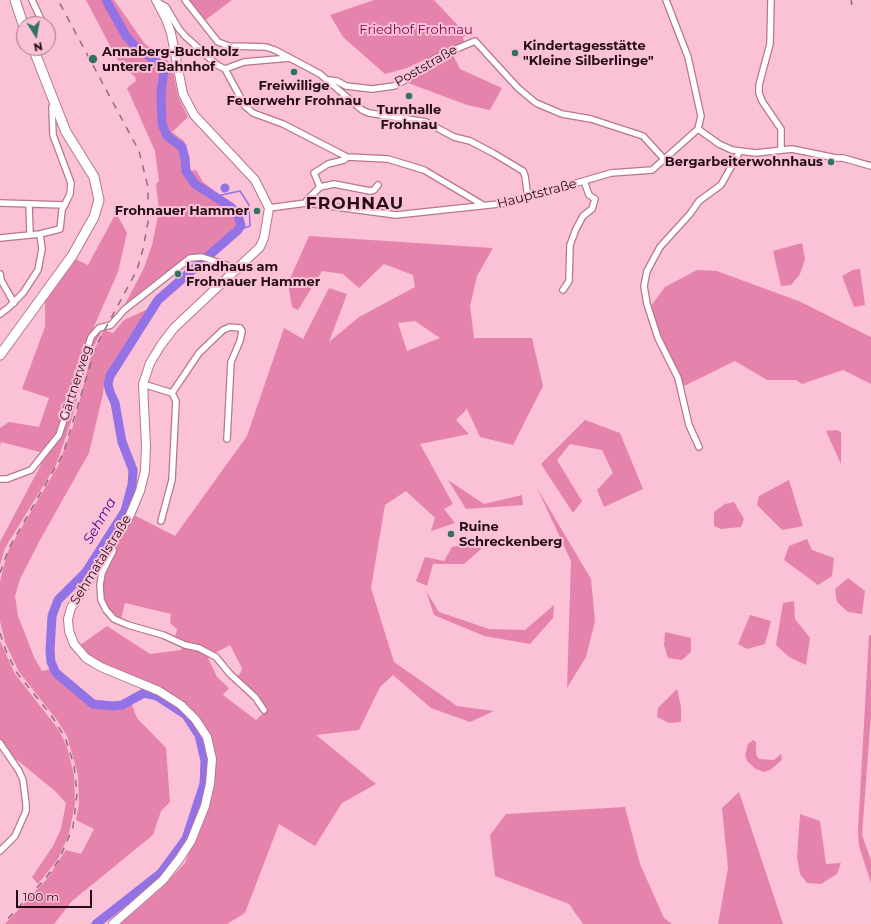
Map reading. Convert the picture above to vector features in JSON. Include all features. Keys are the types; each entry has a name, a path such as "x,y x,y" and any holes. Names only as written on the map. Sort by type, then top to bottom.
{"main road":[{"path":"15,0 21,16"},
{"path":"157,1 166,18 171,33 183,94 194,115 255,180 269,208"},
{"path":"0,355 72,256 94,217 98,206 98,190 94,177 66,132 36,56"},
{"name":"Sehmatalstraße","path":"113,924 163,880 188,846 205,806 210,784 212,759 207,737 195,719 181,705 159,691 101,668 86,658 74,644 69,631 68,619 72,608 130,515 140,491 144,471 146,446 143,384 150,363 174,328 260,247 264,238 269,208"}],"street":[{"path":"32,0 39,16"},
{"path":"185,0 218,42 228,46 266,47 313,69 329,80 352,104 362,110 369,113 433,125 454,137 470,141 494,153 519,168 525,176 528,198"},
{"path":"666,0 688,57 701,116 698,129 725,147 740,151 756,153 792,149 836,158 843,158 871,166"},
{"path":"771,0 770,44 759,85 759,93 762,101 781,129 781,150"},
{"name":"Hauptstraße","path":"157,1 166,7 179,29 193,44 217,65 225,69 245,106 253,113 283,124 347,157 388,159 418,167 432,173 483,205 508,203 528,198 611,173 652,170 698,129"},
{"name":"Poststraße","path":"329,80 337,81 346,86 372,89 394,86 414,75 435,58 475,41 518,88 536,103 562,114 591,119 643,136 664,159"},
{"path":"225,69 244,62 291,58"},
{"path":"0,238 40,234 60,229 63,208 70,194 71,183 53,135 52,107 54,104"},
{"path":"699,447 689,425 675,372 658,338 647,304 644,286 647,271 660,247 690,214 699,201 721,186 740,151"},
{"path":"320,187 314,173 328,164 344,160 347,157"},
{"path":"563,290 569,281 570,245 576,229 584,216 592,210 596,199 589,195 584,181"},
{"path":"306,203 307,200 320,187 334,184 370,191 374,190 378,185"},
{"path":"269,208 306,203 396,215 483,205"},
{"path":"0,204 30,204 63,208"},
{"path":"30,204 30,235"},
{"path":"0,314 14,303 38,270 42,249 40,234"},
{"name":"Gärtnerweg","path":"0,479 7,479 31,470 42,459 59,435 91,336 99,328 112,325 124,310 183,263 194,257 202,257 213,260 238,269"},
{"path":"0,274 1,280 14,303"},
{"path":"172,393 199,353 223,330 230,327 240,328 242,331 240,341 231,362 227,439"},
{"path":"143,384 172,393 176,401 172,480 161,521"},
{"path":"112,544 113,550 102,574 100,585 101,600 106,610 114,619 128,625 164,635 185,645 199,648 216,657 230,674 255,697 264,710"},
{"path":"0,743 19,771 23,780 26,804 22,821 15,836 0,851"}],"green space":[{"path":"86,0 114,0 145,44 171,63 178,96 188,117 172,132 184,141 190,159 183,164 184,172 196,170 203,182 234,206 241,215 237,218 236,228 204,257 197,254 190,254 125,304 144,268 152,245 159,211 156,184 159,181 155,151 127,88 136,81 135,77 117,59"},
{"path":"189,0 232,0 204,21"},
{"name":"Friedhof Frohnau","path":"374,0 434,0 467,35 463,37 464,42 407,68 385,74 343,37 330,15"},
{"path":"451,51 460,69 502,88 490,110 467,105 403,81 435,58"},
{"path":"116,213 127,233 118,272 81,356 75,383 57,435 40,452 1,442 0,446 0,428 9,422 39,427 49,398 22,389 45,327 45,299 75,259 88,265"},
{"path":"309,236 493,248 477,276 470,306 474,338 532,338 543,386 513,445 480,437 467,409 456,420 469,434 420,444 453,504 444,509 455,523 431,531 435,518 406,491 385,505 371,588 394,662 457,706 494,711 470,722 431,708 393,675 380,687 359,730 316,735 376,784 342,803 315,846 279,824 245,913 227,924 120,924 155,894 185,863 209,802 209,735 184,704 117,673 87,655 79,646 107,626 150,654 181,650 183,646 200,650 210,657 208,658 217,677 229,688 223,695 256,720 268,709 237,677 242,668 230,645 215,653 175,637 177,629 170,623 171,614 125,603 121,619 109,610 104,600 102,585 110,561 115,552 115,544 134,515 175,536 247,436 284,328 303,339 329,288 347,294 329,342 359,317 415,287 413,275 384,264 359,288 343,274 322,271 298,310 292,307 288,283","holes":["415,321 440,338 407,351 398,323"]},
{"path":"802,243 805,259 800,274 791,285 781,286 773,251"},
{"path":"860,269 865,305 854,307 842,276 853,270"},
{"path":"697,270 717,271 801,302 871,337 871,384 843,370 802,384 796,380 767,380 735,361 684,386 662,338 651,306 665,287"},
{"path":"159,304 134,332 121,357 109,372 104,382 103,394 89,453 40,540 20,579 15,596 18,616 34,657 42,671 55,668 93,704 113,706 122,705 130,700 137,718 166,748 170,802 161,811 153,835 72,901 54,924 5,924 46,880 66,850 81,854 94,829 76,820 79,803 78,775 67,736 57,720 19,672 5,642 0,621 0,582 3,568 9,549 58,466 73,426 91,356 104,330 113,333 124,320"},
{"path":"102,331 89,355 70,425 56,465 5,548 0,565 0,542 44,459 61,436 78,388 94,334"},
{"path":"585,420 620,433 643,489 604,507 597,490 613,473 602,450 570,444 557,460 582,501 573,513 541,464"},
{"path":"836,430 841,432 841,464 826,431"},
{"path":"448,480 484,504 522,495 523,505 466,509"},
{"path":"789,480 803,526 782,530 757,505 759,496"},
{"path":"537,488 591,579 595,621 586,657 567,688 571,561"},
{"path":"734,502 744,519 741,527 721,529 714,526 714,512 725,504"},
{"path":"807,539 812,550 834,558 832,576 818,585 784,560 789,546"},
{"path":"470,542 482,548 464,564 433,564 427,586 416,581 425,557 444,561 452,547"},
{"path":"848,578 865,591 862,614 848,612 837,602 835,589"},
{"path":"426,591 439,612 489,629 525,630 554,605 553,618 530,644 484,636 434,615"},
{"path":"794,601 795,619 810,638 806,665 789,657 776,645 783,603"},
{"path":"750,615 771,621 765,644 747,649 738,644"},
{"path":"665,632 691,638 691,652 682,660 668,658 664,645"},
{"path":"869,635 871,635 871,714 862,835 871,860 871,883 859,846 858,830"},
{"path":"0,641 15,674 59,730 67,747 74,775 75,803 69,834 58,859 38,884 32,877 53,846 61,829 66,803 55,791 16,759 0,739"},
{"path":"677,689 681,707 681,722 669,723 657,717 658,708"},
{"path":"753,740 756,742 756,754 759,759 774,760 781,754 782,760 770,770 764,772 756,769 748,762 745,756 748,744"},
{"path":"739,792 783,924 718,924 728,868 722,808"},
{"path":"625,807 640,864 664,918 672,924 583,924 569,904 495,876 490,835 506,814"},
{"path":"800,814 820,821 826,864 841,863 837,874 821,884 807,883 800,874 797,857"}],"shaded area":[{"path":"223,184 227,184 229,188 227,192 223,192 221,190 221,186"}],"waterway":[{"name":"Sehma","path":"96,924 161,873 186,839 204,784 205,761 199,735 186,715 157,696 144,693 122,705 113,706 93,704 56,673 51,662 50,651 52,616 58,600 86,572 125,511 132,485 133,470 122,442 115,403 108,384 110,376 158,300 238,230 241,225 238,216 231,207 195,184 186,171 182,147 167,136 162,124 161,93 164,71 158,63 135,46 126,36 106,0"},
{"path":"217,196 240,191 249,205 250,226 238,230"}],"railway":[{"path":"0,573 9,548 63,454 96,346 137,270 148,222 148,187 139,151 58,0"},
{"path":"851,0 852,5"},
{"path":"0,633 6,651 17,673 51,715 65,737 74,765 77,794 73,827 59,860 45,879 3,924"}],"place":[{"name":"Kindertagesstätte \"Kleine Silberlinge\"","path":"515,53"},
{"name":"Annaberg-Buchholz unterer Bahnhof","path":"93,59"},
{"name":"Freiwillige Feuerwehr Frohnau","path":"294,72"},
{"name":"Turnhalle Frohnau","path":"409,96"},
{"name":"Bergarbeiterwohnhaus","path":"831,162"},
{"name":"Frohnauer Hammer","path":"257,211"},
{"name":"Landhaus am Frohnauer Hammer","path":"178,274"},
{"name":"Ruine Schreckenberg","path":"451,534"}],"district":[{"name":"FROHNAU","path":"355,204"}]}
